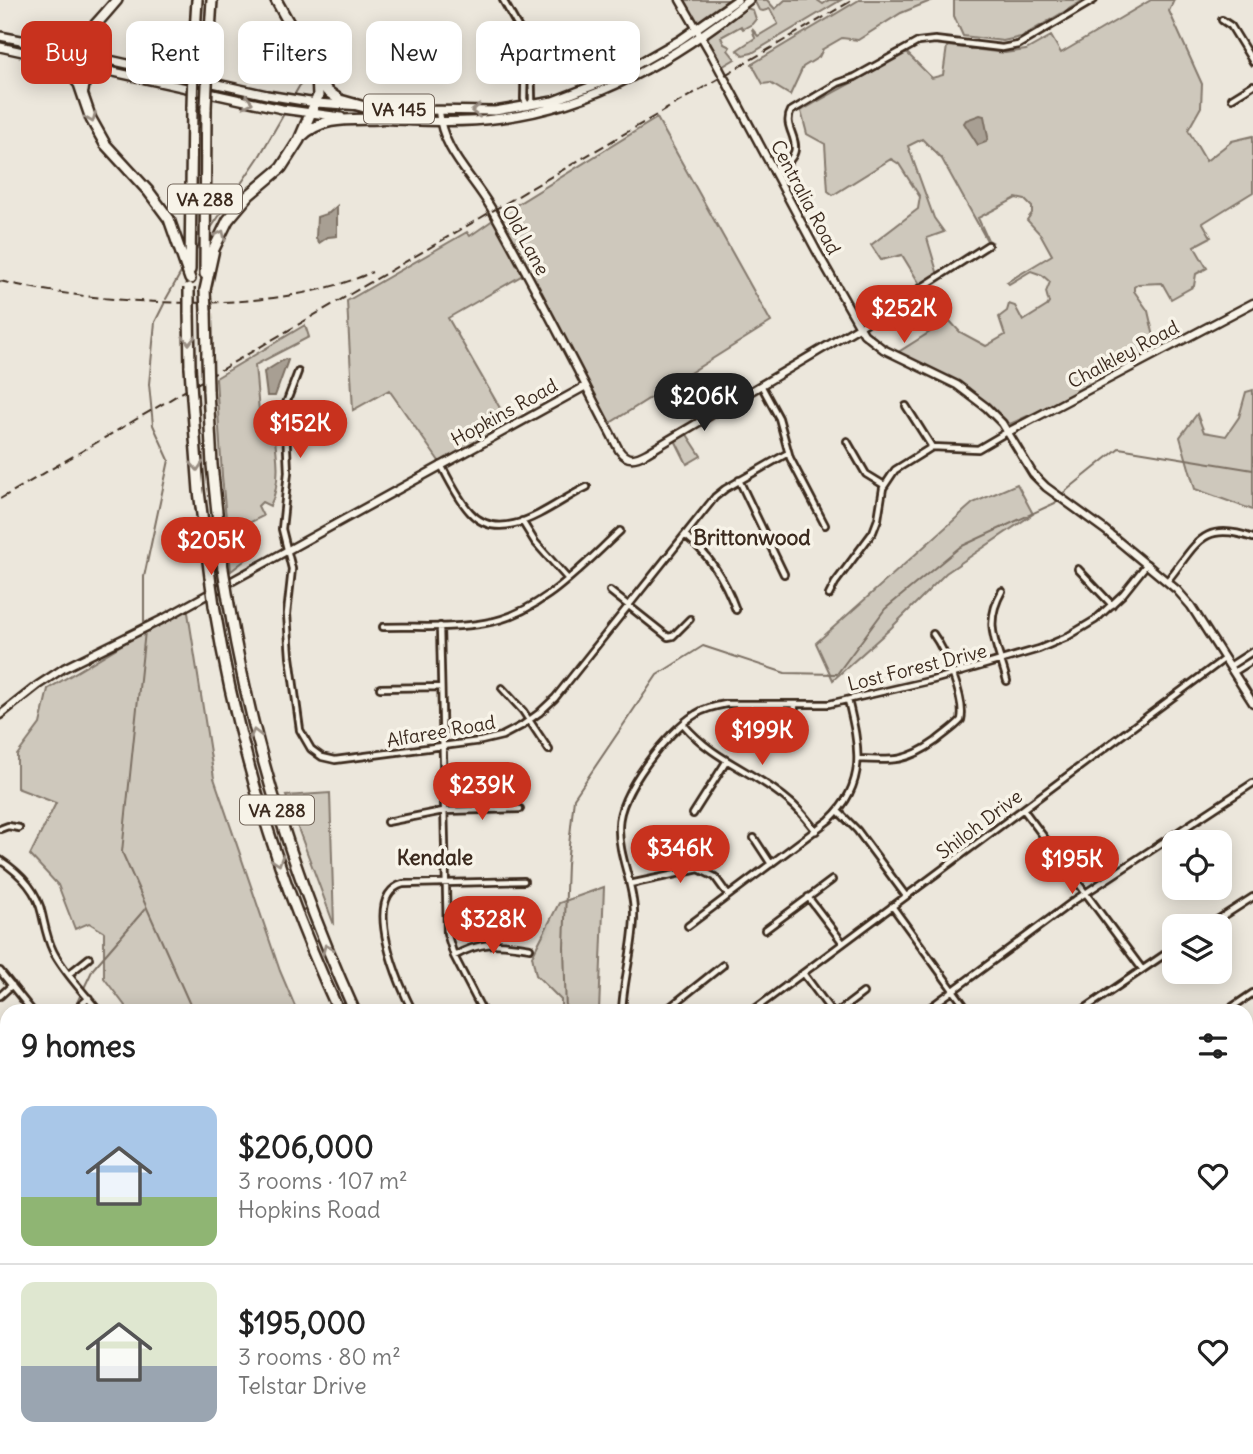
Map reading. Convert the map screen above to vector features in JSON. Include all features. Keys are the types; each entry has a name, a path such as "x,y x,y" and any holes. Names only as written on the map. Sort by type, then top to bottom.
{"highway":[{"path":"98,21 117,0"},
{"name":"VA 288","path":"197,0 192,107 190,367 199,491 209,577 235,714 265,820 299,919 336,1004"},
{"name":"VA 288","path":"212,0 206,108 205,290 212,465 223,569 248,704 275,804 320,932 352,1004"},
{"path":"276,0 287,21"},
{"path":"78,84 94,126 105,145 149,192 169,219 179,242 189,284"},
{"path":"83,94 84,84"},
{"path":"205,290 214,249 229,220 249,195 281,169 299,141 316,103 318,84"},
{"path":"323,84 335,97 368,108"},
{"path":"299,141 309,130 326,121 379,119"}],"main road":[{"name":"Centralia Road","path":"680,0 859,327 870,340 883,349 967,391 986,407 1008,432 1033,474 1053,494 1105,530 1168,580 1191,606 1253,703"},
{"path":"699,32 737,0"},
{"path":"699,32 749,0"},
{"name":"VA 145","path":"112,72 311,114 379,119 488,120 528,110 606,82 699,32"},
{"name":"VA 145","path":"0,36 21,41"},
{"name":"VA 145","path":"0,47 21,52"},
{"name":"VA 145","path":"112,61 267,95 316,103 439,111 528,110"},
{"name":"Old Lane","path":"439,111 449,147 491,209 586,386"},
{"name":"Chalkley Road","path":"1008,432 1253,303"},
{"name":"Hopkins Road","path":"0,715 51,676 145,628 586,386 621,454 633,459 859,327"}],"street":[{"path":"503,0 528,44 525,50 524,99 528,110"},
{"path":"774,172 786,166 795,148 795,138 788,116 838,83 855,77 918,41 935,40 1002,48 1017,46 1094,0"},
{"path":"1222,20 1231,26 1253,62"},
{"path":"1232,98 1253,85"},
{"name":"Hopkins Road","path":"859,327 988,245"},
{"name":"Alfaree Road","path":"298,372 285,406 288,472 282,529 292,569 287,614 290,657 300,730 311,749 322,757 335,760 491,739 530,721 555,698 715,497 739,480 789,453"},
{"path":"760,384 779,418 789,453 825,524"},
{"path":"906,406 932,447"},
{"path":"829,595 873,532 884,485 900,466 932,447 978,449 1008,432"},
{"path":"848,440 862,468 884,485"},
{"path":"441,464 465,506 479,520 503,527 522,521 587,487"},
{"path":"739,480 785,574"},
{"path":"522,521 535,541 567,578"},
{"path":"383,627 483,624 513,615 544,598 620,531"},
{"path":"1168,580 1198,542 1211,533 1226,531 1253,538"},
{"path":"685,535 699,546 713,564 736,610"},
{"name":"Lost Forest Drive","path":"623,1004 634,920 630,884 619,835 622,807 644,768 683,724 697,713 718,705 823,705 953,674 1040,649 1087,626 1112,605 1148,564"},
{"path":"1078,569 1112,605"},
{"path":"610,591 668,637 673,636 690,620"},
{"path":"1002,591 994,605 991,620 1007,681"},
{"path":"440,626 447,933 454,957 479,1004"},
{"path":"858,759 895,760 909,757 922,751 959,723 962,711 953,674 945,653 933,634"},
{"path":"1231,669 1253,651"},
{"name":"Shiloh Drive","path":"762,1004 1224,659"},
{"path":"1231,669 1253,660"},
{"path":"380,688 441,687"},
{"path":"502,688 530,721 549,750"},
{"path":"688,926 816,831 838,811 852,788 858,759 857,738 848,700"},
{"path":"793,734 794,705"},
{"path":"683,724 726,762 785,797 816,831"},
{"path":"693,814 726,762"},
{"path":"934,1004 1085,893 1253,783"},
{"path":"387,822 443,811 520,809"},
{"path":"1023,809 1142,969"},
{"path":"838,811 858,830 906,896"},
{"path":"0,829 10,826 19,828"},
{"path":"754,838 771,864"},
{"path":"0,860 19,874 36,896 50,946 93,1004"},
{"path":"630,884 699,869 711,874 728,895"},
{"path":"765,930 832,880"},
{"path":"409,1004 397,979 389,953 386,899 390,891 401,885 524,881"},
{"path":"808,897 843,943"},
{"path":"1227,914 1253,897"},
{"path":"892,906 964,1004"},
{"path":"454,957 475,946 488,943 530,948"},
{"path":"1092,1004 1162,956"},
{"path":"69,974 89,958"},
{"path":"674,1004 723,965"},
{"path":"0,971 27,1004"},
{"path":"803,973 826,1004"},
{"path":"0,996 12,985"},
{"path":"849,1004 863,993"},
{"path":"1237,1004 1253,993"},
{"path":"81,1004 89,998"}],"shaded area":[{"path":"683,0 733,0 701,22 694,20"},
{"path":"754,0 767,0 775,9 785,0 817,0 823,4 829,0 841,0 752,53 743,55 737,50 755,38 752,29 758,36 778,24 770,9 759,10"},
{"path":"859,0 933,0 901,13 858,40 842,38 823,49 819,57 803,67 790,95 770,83 763,84 752,64"},
{"path":"954,0 1084,0 1021,37 1003,41 963,36 954,16"},
{"path":"1151,0 1174,0 1169,11 1202,84 1201,107 1188,130 1206,161 1232,141 1253,136 1253,192 1203,223 1211,237 1194,246 1207,268 1196,274 1194,286 1171,299 1162,283 1138,284 1134,287 1148,311 1155,341 1149,349 1152,355 1087,389 1010,424 968,387 897,353 949,320 960,332 986,346 1005,335 999,317 1007,311 1009,304 1015,306 1023,321 1047,306 1049,303 1046,292 1050,282 1042,275 1031,271 1009,284 1007,282 1052,255 1041,235 1027,220 1032,213 1032,207 1025,200 1016,198 978,218 988,240 992,242 989,244 942,159 922,139 908,146 934,218 944,232 927,238 938,275 921,286 902,255 881,260 871,245 918,209 920,197 899,164 891,159 833,195 828,191 825,144 807,134 801,111 907,53 932,78 943,75 947,46 1005,53 1026,50 1051,36 1061,53"},
{"path":"746,8 753,10 756,19 743,29 741,26 721,37 724,44 730,47 728,50 735,59 723,66 708,39 709,33"},
{"path":"980,115 984,116 988,137 986,142 978,145 964,123"},
{"path":"657,118 771,322 610,423 530,271 448,318 508,422 441,464 389,390 353,410 347,301 467,232 470,236"},
{"path":"337,206 337,236 328,237 319,243 316,238 317,217 329,213"},
{"path":"305,325 309,337 255,365 260,423 273,427 277,457 276,487 270,506 262,502 258,506 263,516 239,528 248,558 231,571 216,378"},
{"path":"285,359 288,360 275,396 267,396 264,372"},
{"path":"1253,390 1253,510 1195,489 1180,437 1197,414 1204,432 1226,436 1239,417 1246,392"},
{"path":"686,433 701,456 687,464 675,440"},
{"path":"1017,484 1033,514 946,573 890,629 833,680 816,643 973,503"},
{"path":"187,606 214,778 280,971 294,1004 124,1004 104,978 104,932 89,923 75,929 58,885 30,855 56,803 17,788 17,755 40,724 48,689"},
{"path":"330,793 334,925 286,796"},
{"path":"604,887 599,1004 561,1004 561,1000 536,975 532,956 559,903"}],"waterway":[{"path":"293,97 302,84"},
{"path":"209,231 259,157 285,112"},
{"path":"194,253 200,243"},
{"path":"166,299 183,269"},
{"path":"144,625 144,577 169,460 153,425 149,384 155,322 164,304"},
{"path":"1062,494 1119,448 1253,470"},
{"path":"566,1004 564,947 567,864 574,798 657,675 703,646 785,673 837,674 885,609 960,547 1055,503 1059,498"},
{"path":"145,631 122,852 190,1004"},
{"path":"84,988 93,969 145,909"},
{"path":"76,1004 81,994"}],"railway":[{"path":"0,499 853,0"},
{"path":"0,281 88,296 188,303 287,296 332,286 372,272"}],"district":[{"name":"Brittonwood","path":"752,537"},
{"name":"Kendale","path":"435,857"}]}
